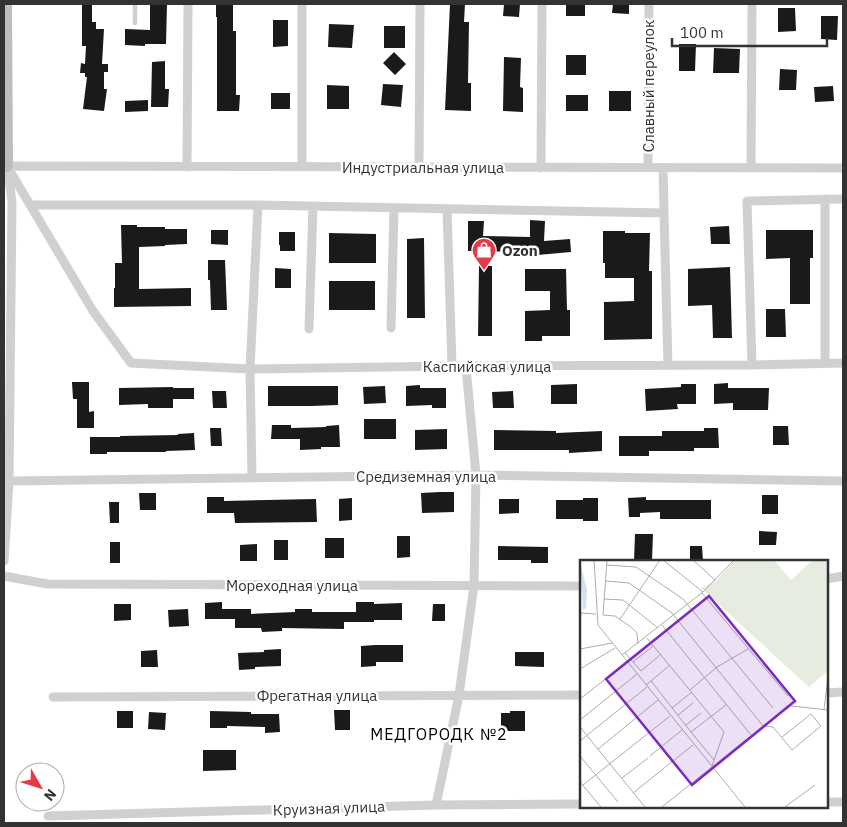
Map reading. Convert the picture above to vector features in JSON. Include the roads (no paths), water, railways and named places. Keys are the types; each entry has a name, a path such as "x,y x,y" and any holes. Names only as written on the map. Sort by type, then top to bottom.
{"street":[{"path":"187,167 188,4"},
{"path":"302,4 302,167"},
{"path":"419,167 420,4"},
{"path":"541,168 542,4"},
{"name":"Славный переулок","path":"648,168 649,4"},
{"path":"751,168 752,4"},
{"path":"4,561 9,481 12,202 7,166 7,9"},
{"path":"7,166 30,205 258,205 664,213"},
{"name":"Индустриальная улица","path":"7,166 843,168"},
{"path":"663,168 668,365"},
{"path":"825,199 825,363"},
{"path":"752,365 747,202 843,199"},
{"name":"Каспийская улица","path":"30,205 93,311 131,363 250,369 752,365 843,362"},
{"path":"252,478 250,369 258,205"},
{"path":"309,329 313,206"},
{"path":"391,328 394,208"},
{"path":"447,209 452,366"},
{"path":"436,805 459,694 474,585 476,475 466,366"},
{"name":"Средиземная улица","path":"9,481 476,475 843,481"},
{"name":"Мореходная улица","path":"4,576 47,584 580,586"},
{"path":"827,579 843,576"},
{"path":"827,693 843,692"},
{"name":"Фрегатная улица","path":"53,697 580,694"},
{"path":"827,802 843,802"},
{"name":"Круизная улица","path":"48,816 436,805 580,804"}],"lane":[{"path":"135,4 135,23"}],"place":[{"name":"Ozon","path":"484,271"}],"district":[{"name":"МЕДГОРОДК №2","path":"439,734"}]}
